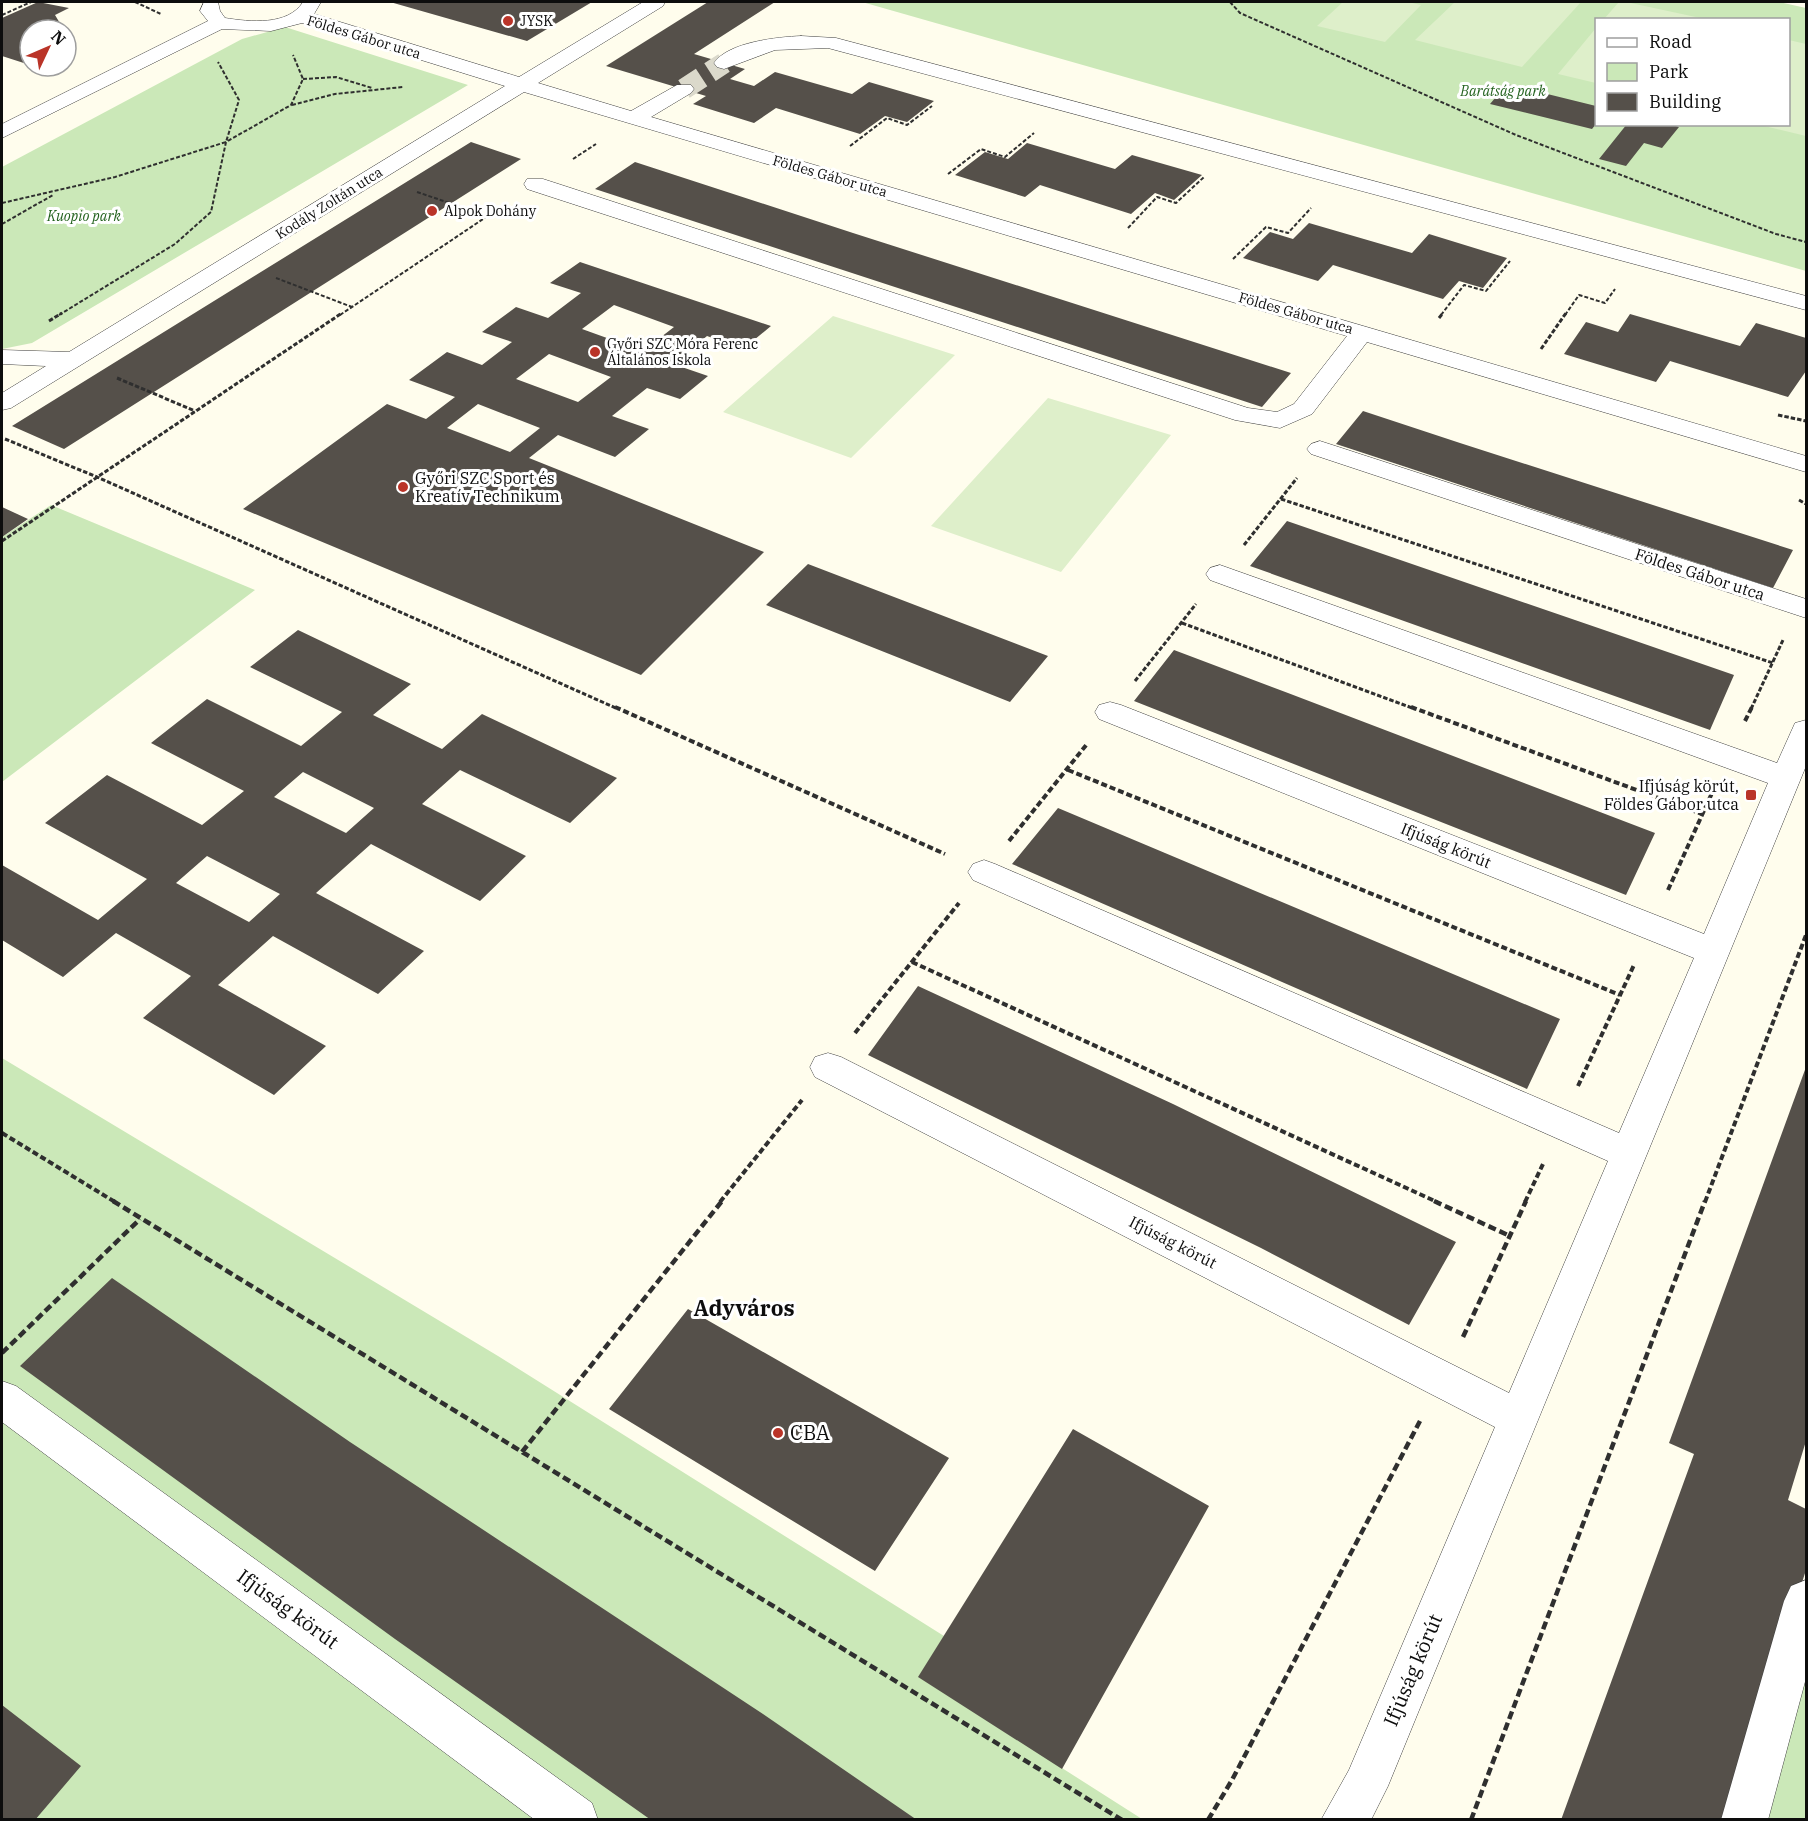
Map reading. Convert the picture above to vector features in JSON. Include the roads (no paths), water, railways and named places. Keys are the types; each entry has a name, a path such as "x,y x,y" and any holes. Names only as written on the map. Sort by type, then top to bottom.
{"street":[{"path":"214,2 210,11 219,23"},
{"path":"2,132 219,23 263,26 299,16 309,9 312,2"},
{"name":"Kodály Zoltán utca","path":"2,403 656,2"},
{"name":"Földes Gábor utca","path":"299,16 522,85 1806,464"},
{"path":"724,63 735,56 766,45 799,40 829,42 1806,303"},
{"path":"634,118 684,89"},
{"name":"Földes Gábor utca","path":"535,184 1244,415 1280,420 1303,409 1362,333"},
{"path":"2,357 76,358"},
{"name":"Földes Gábor utca","path":"1320,450 1802,607"},
{"name":"Ifjúság körút","path":"1220,574 1729,756 1800,752 1365,1786 1344,1820"},
{"name":"Ifjúság körút","path":"1110,712 1714,952"},
{"path":"984,872 1629,1154"},
{"name":"Ifjúság körút","path":"828,1067 1518,1418"},
{"name":"Ifjúság körút","path":"2,1399 575,1820"},
{"path":"1744,1820 1806,1601"}],"tunnel":[{"path":"684,89 724,63"}],"place":[{"name":"JYSK","path":"508,21"},
{"name":"Alpok Dohány","path":"432,211"},
{"name":"Győri SZC Móra Ferenc Általános Iskola","path":"595,352"},
{"name":"Győri SZC Sport és Kreatív Technikum","path":"403,487"},
{"name":"Ifjúság körút, Földes Gábor utca","path":"1751,795"},
{"name":"CBA","path":"778,1433"}],"district":[{"name":"Adyváros","path":"744,1308"}],"park label":[{"name":"Barátság park","path":"1503,91"},
{"name":"Kuopio park","path":"84,216"}]}
